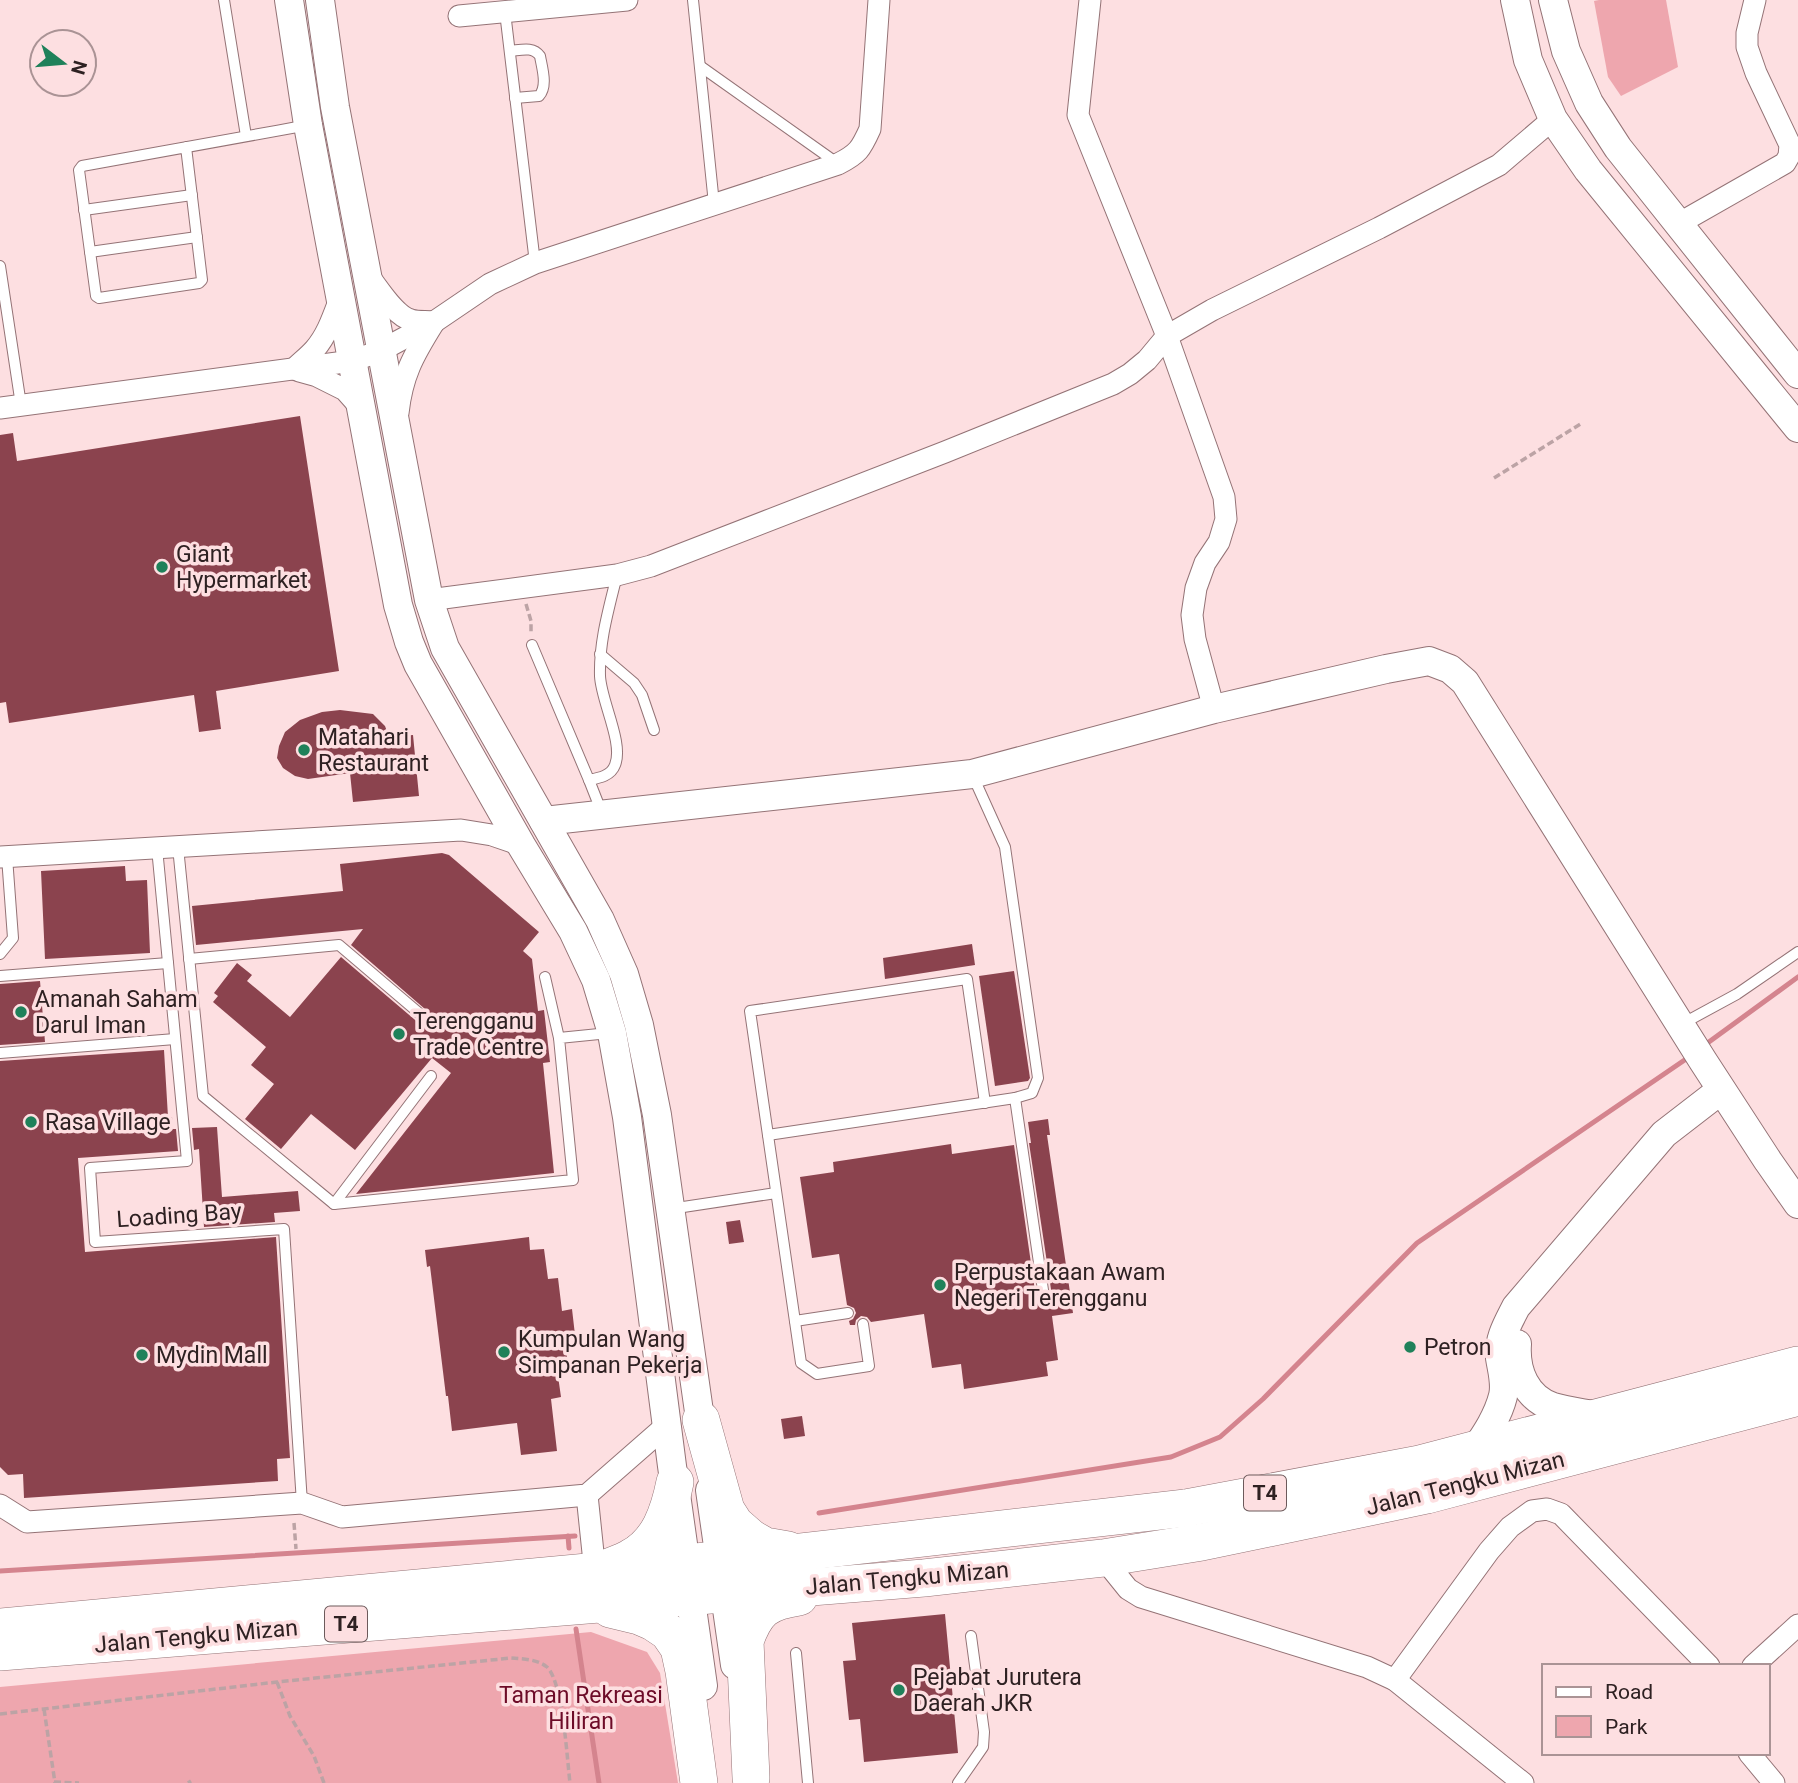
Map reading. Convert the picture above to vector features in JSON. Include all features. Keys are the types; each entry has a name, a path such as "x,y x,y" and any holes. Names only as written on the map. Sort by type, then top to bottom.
{"highway":[{"name":"Jalan Tengku Mizan","path":"706,1578 801,1552 1186,1508 1420,1464 1798,1365"},
{"name":"Jalan Tengku Mizan","path":"0,1627 706,1578 924,1578 1103,1558 1202,1542 1427,1495 1798,1397"},
{"path":"684,1423 735,1524 765,1546 801,1552"},
{"path":"673,1474 664,1521 650,1541 588,1588 615,1610 653,1622 668,1632 679,1648 699,1783"},
{"path":"751,1780 745,1641 751,1623 762,1610 779,1600 924,1578"},
{"name":"Jalan Tengku Mizan","path":"0,1652 588,1588"}],"main road":[{"path":"289,0 308,125 398,605 408,642 418,664 573,930 596,980 612,1032 684,1423 706,1578 751,1780"},
{"path":"320,0 335,107 429,600 445,648 600,920 624,974 639,1025 657,1115 670,1209 684,1423 673,1474 706,1578 715,1783"},
{"path":"1515,0 1528,60 1553,119 1588,170 1798,428"},
{"path":"1555,0 1566,51 1589,103 1618,148 1798,374"},
{"path":"544,821 972,774 1214,709 1429,661 1450,669 1465,682 1726,1098 1798,1204"},
{"path":"1601,1416 1552,1406 1538,1399 1526,1387 1519,1371 1518,1335 1525,1319 1675,1148 1726,1098"},
{"path":"1475,1450 1489,1430 1503,1396 1501,1343 1504,1330 1516,1307 1664,1134 1726,1098"}],"street":[{"path":"459,16 627,0"},
{"path":"11,407 352,361 380,351 434,322 490,284 535,263 838,164 854,156 864,144 870,129 878,0"},
{"path":"1090,0 1078,115 1167,336 1224,498 1226,519 1219,542 1205,563 1196,588 1192,615 1195,639 1214,709"},
{"path":"1678,224 1785,163 1789,156 1790,145 1756,73 1747,47 1747,33 1755,0"},
{"path":"429,600 617,575 650,566 1114,384 1147,360 1167,336 1212,310 1379,228 1499,165 1553,119"},
{"path":"365,272 403,317 434,322"},
{"path":"294,369 321,341 341,296"},
{"path":"396,431 402,384 409,365 434,322"},
{"path":"294,369 317,376 345,390 361,408"},
{"path":"4,857 461,831 492,835 522,845"},
{"path":"0,1505 27,1522 297,1504 342,1517 587,1495 631,1457 684,1423"},
{"path":"631,1457 673,1474"},
{"path":"587,1495 588,1588"},
{"path":"1395,1679 1489,1551 1510,1527 1532,1511 1547,1509 1561,1514 1707,1664"},
{"path":"1103,1558 1128,1589 1141,1597 1367,1667 1395,1679 1523,1783"},
{"path":"1755,1664 1798,1625"},
{"path":"1751,1755 1774,1783"}],"lane":[{"path":"224,0 246,136"},
{"path":"693,0 715,204"},
{"path":"505,12 535,263"},
{"path":"510,51 533,49 537,52 540,56 544,86 544,91 539,96 515,98"},
{"path":"700,66 838,164"},
{"path":"186,147 202,280 199,283 99,298 96,296 84,210 79,170 82,166 246,136 308,125"},
{"path":"84,210 192,195"},
{"path":"90,252 197,237"},
{"path":"0,266 11,407"},
{"path":"589,780 602,778 612,771 617,763 615,739 600,679 600,654 617,575"},
{"path":"532,645 603,815"},
{"path":"600,654 634,683 642,695 654,730"},
{"path":"768,1135 985,1103 1032,1093 1038,1077 1005,847 972,774"},
{"path":"178,847 203,1096 334,1204 573,1180 559,1038 545,977"},
{"path":"0,1053 176,1040 157,848"},
{"path":"0,954 13,937 4,857"},
{"path":"190,959 339,945 426,1019"},
{"path":"1682,1028 1798,952"},
{"path":"0,976 168,963"},
{"path":"863,1324 869,1366 817,1374 801,1363 750,1012 967,979 985,1103"},
{"path":"559,1038 612,1032"},
{"name":"Loading Bay","path":"176,1040 187,1161 90,1168 95,1242 284,1229 297,1504"},
{"path":"334,1204 431,1076"},
{"path":"1015,1098 1044,1297"},
{"path":"670,1209 776,1193"},
{"path":"795,1321 848,1313"},
{"path":"958,1783 983,1747 984,1732 971,1636"},
{"path":"796,1654 808,1783"}],"path":[{"path":"1494,478 1582,422"},
{"path":"522,588 531,621 532,645"},
{"path":"296,1549 297,1504"},
{"path":"0,1714 277,1682 511,1658 529,1659 546,1666 555,1677 570,1783"},
{"path":"277,1682 290,1716 314,1756 324,1783"},
{"path":"44,1709 55,1783 79,1783"}],"green space":[{"path":"1666,0 1678,67 1621,96 1608,77 1594,1"},
{"name":"Taman Rekreasi Hiliran","path":"591,1632 647,1652 660,1673 678,1783 0,1783 0,1687"}],"building":[{"name":"Giant Hypermarket","path":"300,416 339,671 216,691 221,729 199,732 194,695 9,723 6,702 0,703 0,435 13,433 17,461"},
{"path":"340,710 373,714 385,726 389,737 413,735 419,796 353,802 350,773 308,779 295,776 283,768 277,758 285,732 300,720 322,712"},
{"name":"Terengganu Trade Centre","path":"442,853 449,855 539,932 523,951 532,959 538,1011 544,1010 550,1062 543,1063 554,1173 356,1194 451,1073 432,1058 355,1150 311,1114 281,1149 245,1119 274,1084 251,1065 266,1047 213,1002 218,996 214,993 237,963 252,975 247,981 290,1017 341,957 421,1025 431,1025 433,1016 351,945 363,929 196,945 192,906 343,891 340,864"},
{"path":"125,866 126,881 147,880 150,953 45,959 41,871"},
{"path":"972,944 975,965 885,979 883,958"},
{"path":"1014,971 1030,1078 1028,1081 995,1086 979,976"},
{"name":"Amanah Saham Darul Iman","path":"40,981 45,1042 0,1045 0,984"},
{"name":"Mydin Mall","path":"164,1050 168,1117 172,1117 173,1129 176,1129 178,1151 78,1158 85,1252 276,1237 290,1458 277,1459 278,1481 24,1498 23,1474 8,1475 0,1467 0,1061"},
{"name":"Perpustakaan Awam Negeri Terengganu","path":"1048,1119 1050,1135 1047,1135 1073,1313 1052,1316 1058,1360 1046,1362 1048,1376 964,1389 961,1364 932,1368 924,1314 871,1322 867,1317 861,1316 855,1325 850,1325 849,1321 856,1313 854,1308 847,1305 839,1254 812,1258 800,1177 834,1172 833,1162 951,1144 952,1154 1014,1145 1036,1298 1040,1304 1046,1305 1052,1296 1028,1122"},
{"path":"217,1127 222,1197 298,1191 300,1211 274,1213 275,1222 204,1227 199,1149 194,1150 192,1128"},
{"path":"740,1220 744,1242 729,1244 726,1222"},
{"name":"Kumpulan Wang Simpanan Pekerja","path":"529,1237 530,1250 544,1249 548,1279 558,1278 562,1311 572,1309 575,1335 565,1336 568,1368 557,1369 561,1397 551,1399 557,1451 521,1455 517,1423 452,1431 430,1266 427,1267 425,1250"},
{"path":"802,1416 805,1436 784,1439 781,1419"},
{"name":"Pejabat Jurutera Daerah JKR","path":"945,1614 958,1753 864,1762 860,1719 849,1720 843,1661 856,1660 852,1623"}],"waterway":[{"path":"1702,1047 1798,977"},
{"path":"819,1513 1171,1457 1220,1437 1263,1399 1417,1243 1689,1057"},
{"path":"568,1536 569,1548"},
{"path":"0,1571 575,1536"},
{"path":"576,1629 599,1783"}],"place":[{"name":"Giant Hypermarket","path":"162,567"},
{"name":"Matahari Restaurant","path":"304,750"},
{"name":"Amanah Saham Darul Iman","path":"21,1012"},
{"name":"Terengganu Trade Centre","path":"399,1034"},
{"name":"Rasa Village","path":"31,1122"},
{"name":"Perpustakaan Awam Negeri Terengganu","path":"940,1285"},
{"name":"Petron","path":"1410,1347"},
{"name":"Kumpulan Wang Simpanan Pekerja","path":"504,1352"},
{"name":"Mydin Mall","path":"142,1355"},
{"name":"Pejabat Jurutera Daerah JKR","path":"899,1690"}]}
